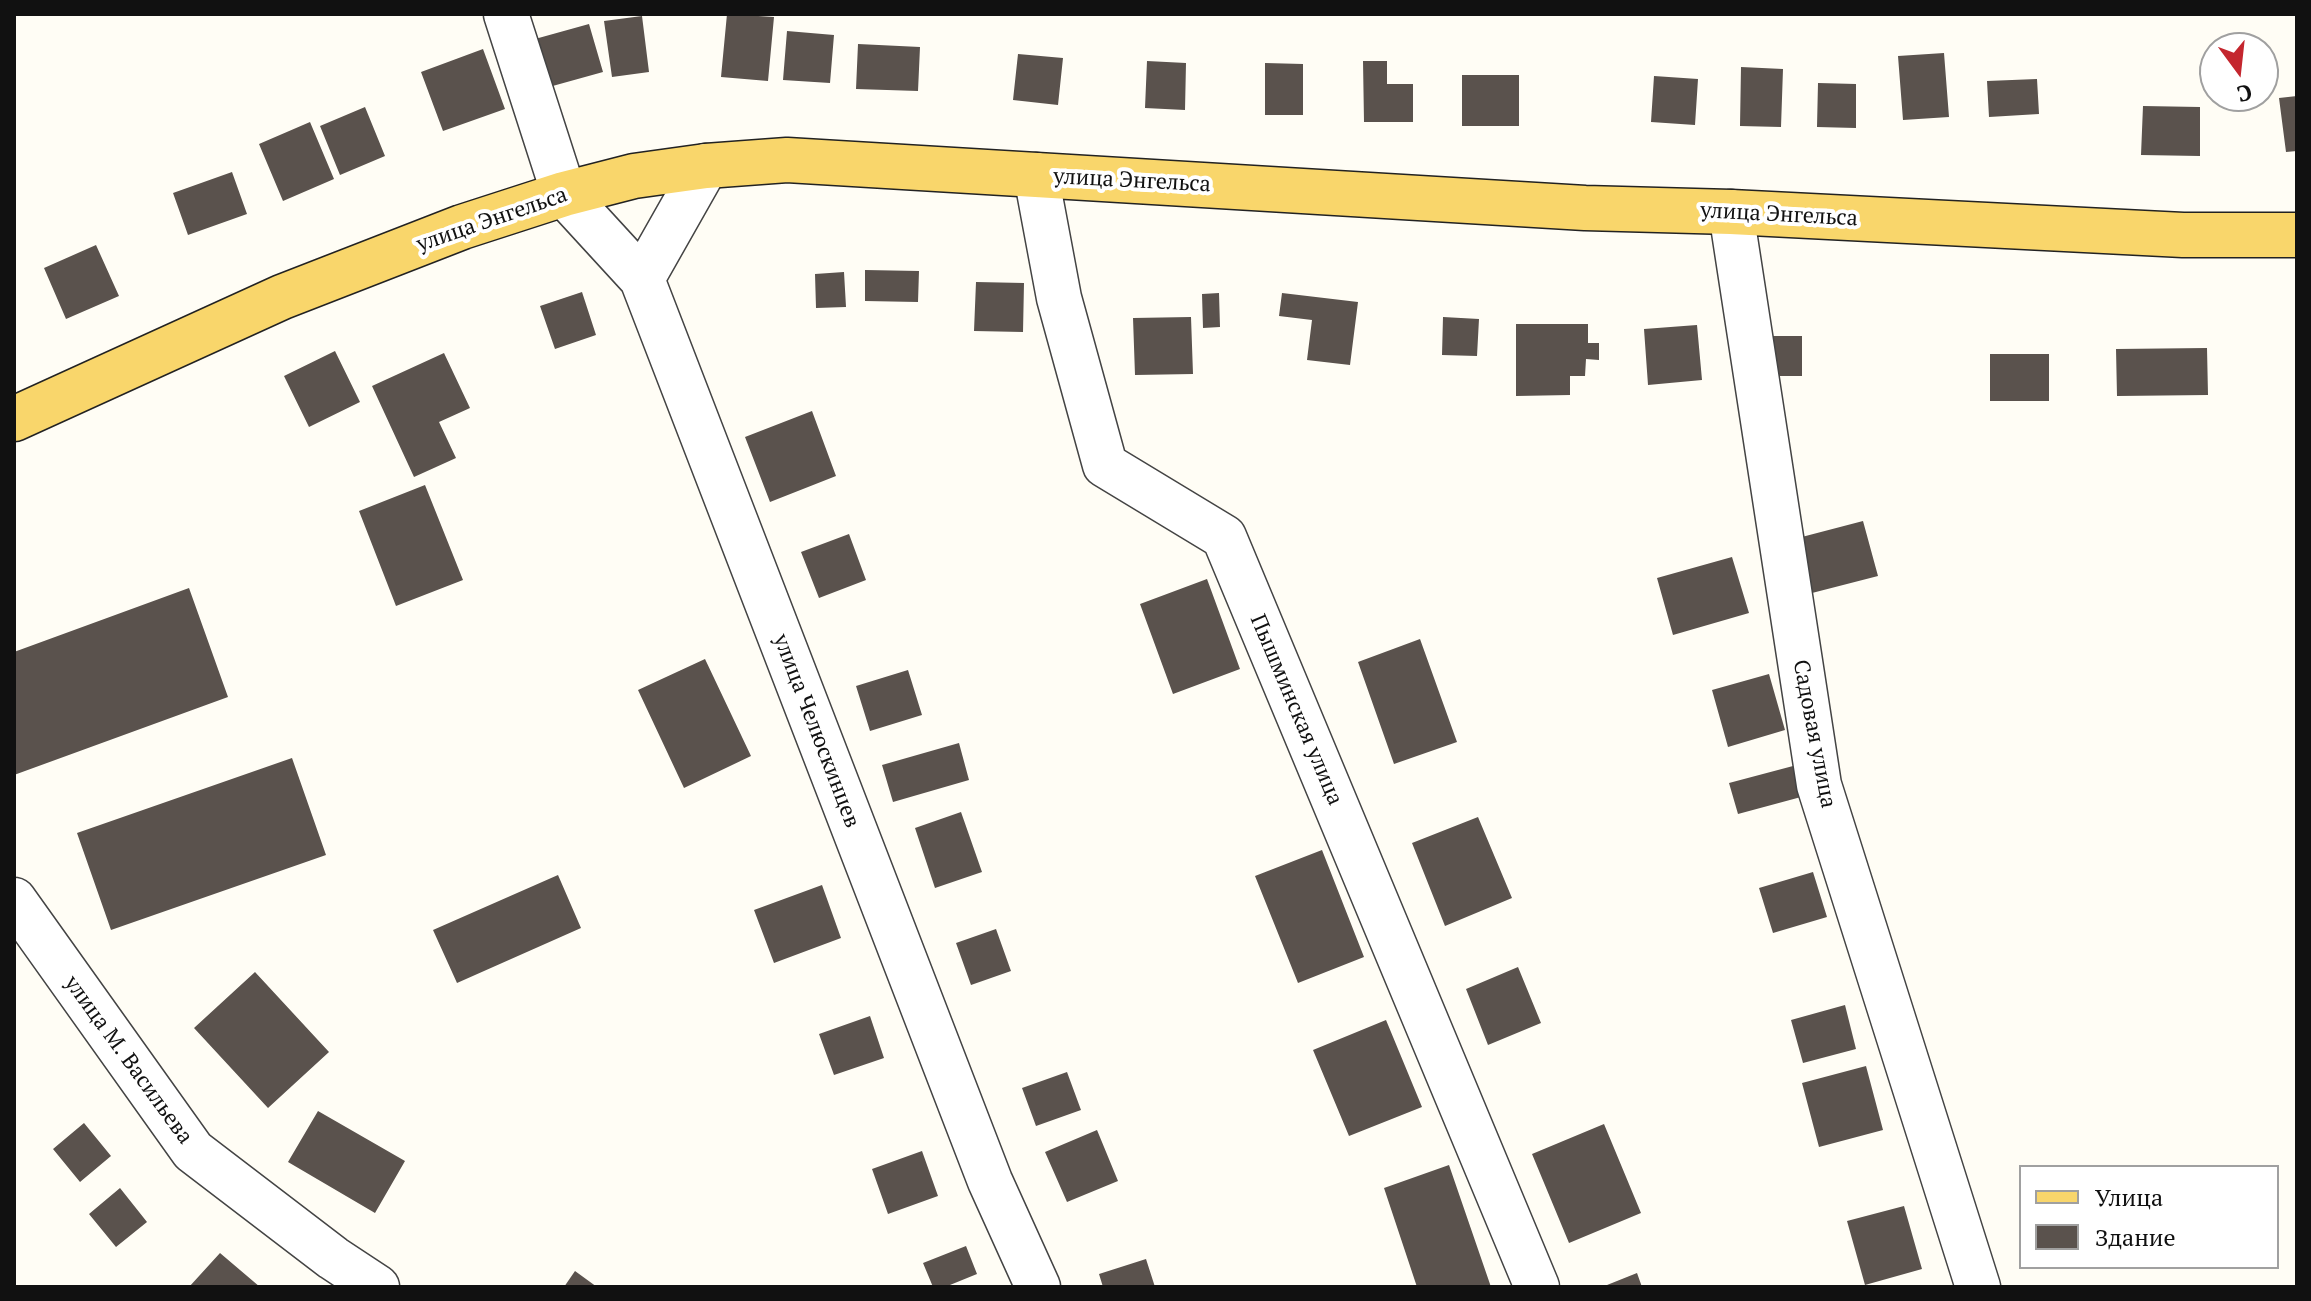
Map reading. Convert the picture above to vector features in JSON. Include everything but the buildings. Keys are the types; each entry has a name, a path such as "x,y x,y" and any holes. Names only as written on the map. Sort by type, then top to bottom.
{"main road":[{"name":"улица Энгельса","path":"14,419 282,297 462,227 564,194 634,176 706,166 787,160 1585,208 1731,212 2183,235 2297,235"}],"street":[{"path":"506,14 564,194"},
{"path":"642,279 706,166"},
{"name":"Пышминская улица","path":"1036,175 1059,298 1105,465 1224,537 1537,1287"},
{"name":"улица Челюскинцев","path":"564,194 642,279 990,1181 1038,1287"},
{"name":"Садовая улица","path":"1731,212 1819,785 1978,1287"},
{"name":"улица М. Васильева","path":"14,900 193,1151 324,1272 377,1287"}]}
